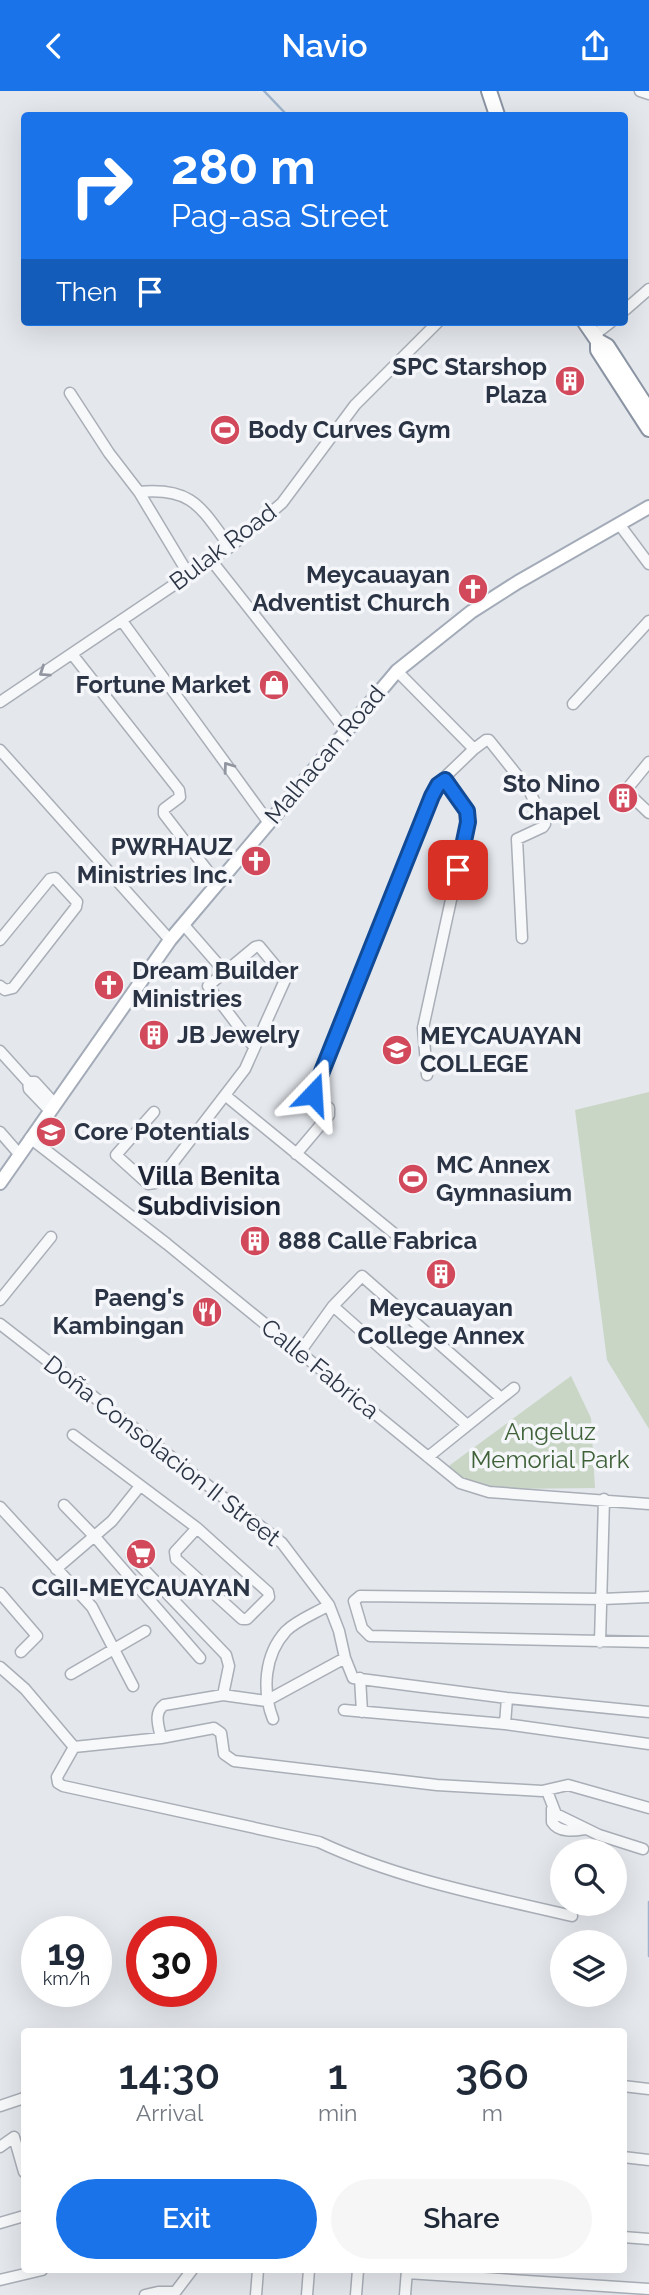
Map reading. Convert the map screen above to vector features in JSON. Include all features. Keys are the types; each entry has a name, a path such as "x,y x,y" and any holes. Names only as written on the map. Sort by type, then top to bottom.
{"highway":[{"path":"489,91 496,112"},
{"path":"588,326 596,338 607,346 649,411"},
{"path":"596,338 598,350 649,429"}],"main road":[{"name":"Malhacan Road","path":"0,1183 170,940 397,671 471,612 649,507"}],"street":[{"path":"640,91 649,95"},
{"path":"628,307 649,289"},
{"name":"Bulak Road","path":"0,702 230,547 282,503 355,405 434,326"},
{"path":"596,338 607,326"},
{"path":"70,393 109,453 139,492 188,575"},
{"path":"139,492 162,490 183,496 200,508 230,547"},
{"path":"619,524 649,563"},
{"path":"211,560 346,731"},
{"path":"122,621 269,823"},
{"path":"573,703 649,621"},
{"path":"72,653 179,790 180,797 164,810 164,814 217,883"},
{"path":"397,671 474,750"},
{"path":"296,1154 329,1115 329,1108 313,1091 432,796 447,775 489,740 529,790 545,824 517,839 522,937"},
{"path":"0,751 170,940"},
{"path":"649,762 627,789 649,813"},
{"path":"428,1075 423,1028 468,822 467,811 445,780"},
{"path":"0,940 50,879 55,878 77,902 76,907 13,988 5,991 0,986"},
{"path":"183,924 224,971"},
{"path":"154,1112 116,1154 148,1184 155,1183 162,1177 245,1069 283,988 283,975 259,946 208,984 254,1047"},
{"path":"0,1051 28,1082 29,1089 53,1107"},
{"path":"226,1096 396,1235"},
{"path":"0,1132 20,1155"},
{"name":"Calle Fabrica","path":"30,1138 167,1244 455,1480 484,1491 649,1504"},
{"path":"0,1300 51,1237"},
{"path":"300,1352 333,1306 359,1277 366,1277 500,1398"},
{"path":"333,1306 466,1425"},
{"name":"Doña Consolacion II Street","path":"0,1324 282,1543 329,1605 345,1658"},
{"path":"428,1457 513,1388"},
{"path":"73,1435 197,1528 269,1594 247,1619 242,1619 176,1559 175,1552 197,1528"},
{"path":"56,1570 112,1521 140,1486"},
{"path":"600,1642 604,1499"},
{"path":"64,1505 200,1658"},
{"path":"0,1507 92,1607 133,1686"},
{"path":"132,1557 226,1655 229,1667 223,1695"},
{"path":"0,1593 37,1636 21,1652"},
{"path":"649,1597 602,1599 360,1596 354,1601 362,1628 370,1636 649,1642"},
{"path":"273,1719 266,1701 268,1663 276,1645 288,1630 329,1605"},
{"path":"71,1674 145,1632"},
{"path":"161,1738 157,1715 159,1709 164,1706 223,1695 266,1701 345,1658 353,1678 508,1698 649,1712"},
{"path":"0,1667 25,1689 74,1747"},
{"path":"360,1678 362,1712"},
{"path":"505,1724 508,1698"},
{"path":"344,1710 505,1724 649,1744"},
{"path":"74,1747 161,1738 214,1728 221,1734 224,1754 234,1761 436,1785 547,1791 568,1785 649,1808"},
{"path":"74,1747 57,1777 62,1786 319,1842 349,1856 458,1889 550,1911"},
{"path":"547,1791 556,1815 585,1829 643,1849"},
{"path":"627,2086 649,2089"},
{"path":"0,2106 21,2099"},
{"path":"0,2147 14,2137 21,2155"},
{"path":"627,2157 649,2160"},
{"path":"0,2223 21,2217"},
{"path":"627,2237 649,2239"},
{"path":"0,2280 29,2273"},
{"path":"145,2295 174,2293 190,2273"},
{"path":"257,2295 258,2273"},
{"path":"307,2295 309,2273"},
{"path":"356,2295 358,2273"},
{"path":"405,2295 407,2273"},
{"path":"421,2273 649,2289"}],"green space":[{"path":"649,1092 649,1429 607,1360 575,1110"},
{"name":"Angeluz Memorial Park","path":"571,1376 591,1418 595,1488 499,1489 466,1481 446,1468"}],"waterway":[{"path":"264,91 284,112"},
{"path":"649,1902 649,1956"}],"place":[{"name":"SPC Starshop Plaza","path":"570,381"},
{"name":"Body Curves Gym","path":"225,430"},
{"name":"Meycauayan Adventist Church","path":"473,589"},
{"name":"Fortune Market","path":"274,685"},
{"name":"Sto Nino Chapel","path":"623,798"},
{"name":"PWRHAUZ Ministries Inc.","path":"256,861"},
{"name":"Dream Builder Ministries","path":"109,985"},
{"name":"JB Jewelry","path":"154,1035"},
{"name":"MEYCAUAYAN COLLEGE","path":"397,1050"},
{"name":"Core Potentials","path":"51,1132"},
{"name":"MC Annex Gymnasium","path":"413,1179"},
{"name":"888 Calle Fabrica","path":"255,1241"},
{"name":"Meycauayan College Annex","path":"441,1274"},
{"name":"Paeng's Kambingan","path":"207,1312"},
{"name":"CGII-MEYCAUAYAN","path":"141,1554"}],"district":[{"name":"Villa Benita Subdivision","path":"209,1190"}],"route":[{"path":"313,1094 432,796 438,785 445,780 467,811 468,822 458,870"}]}
